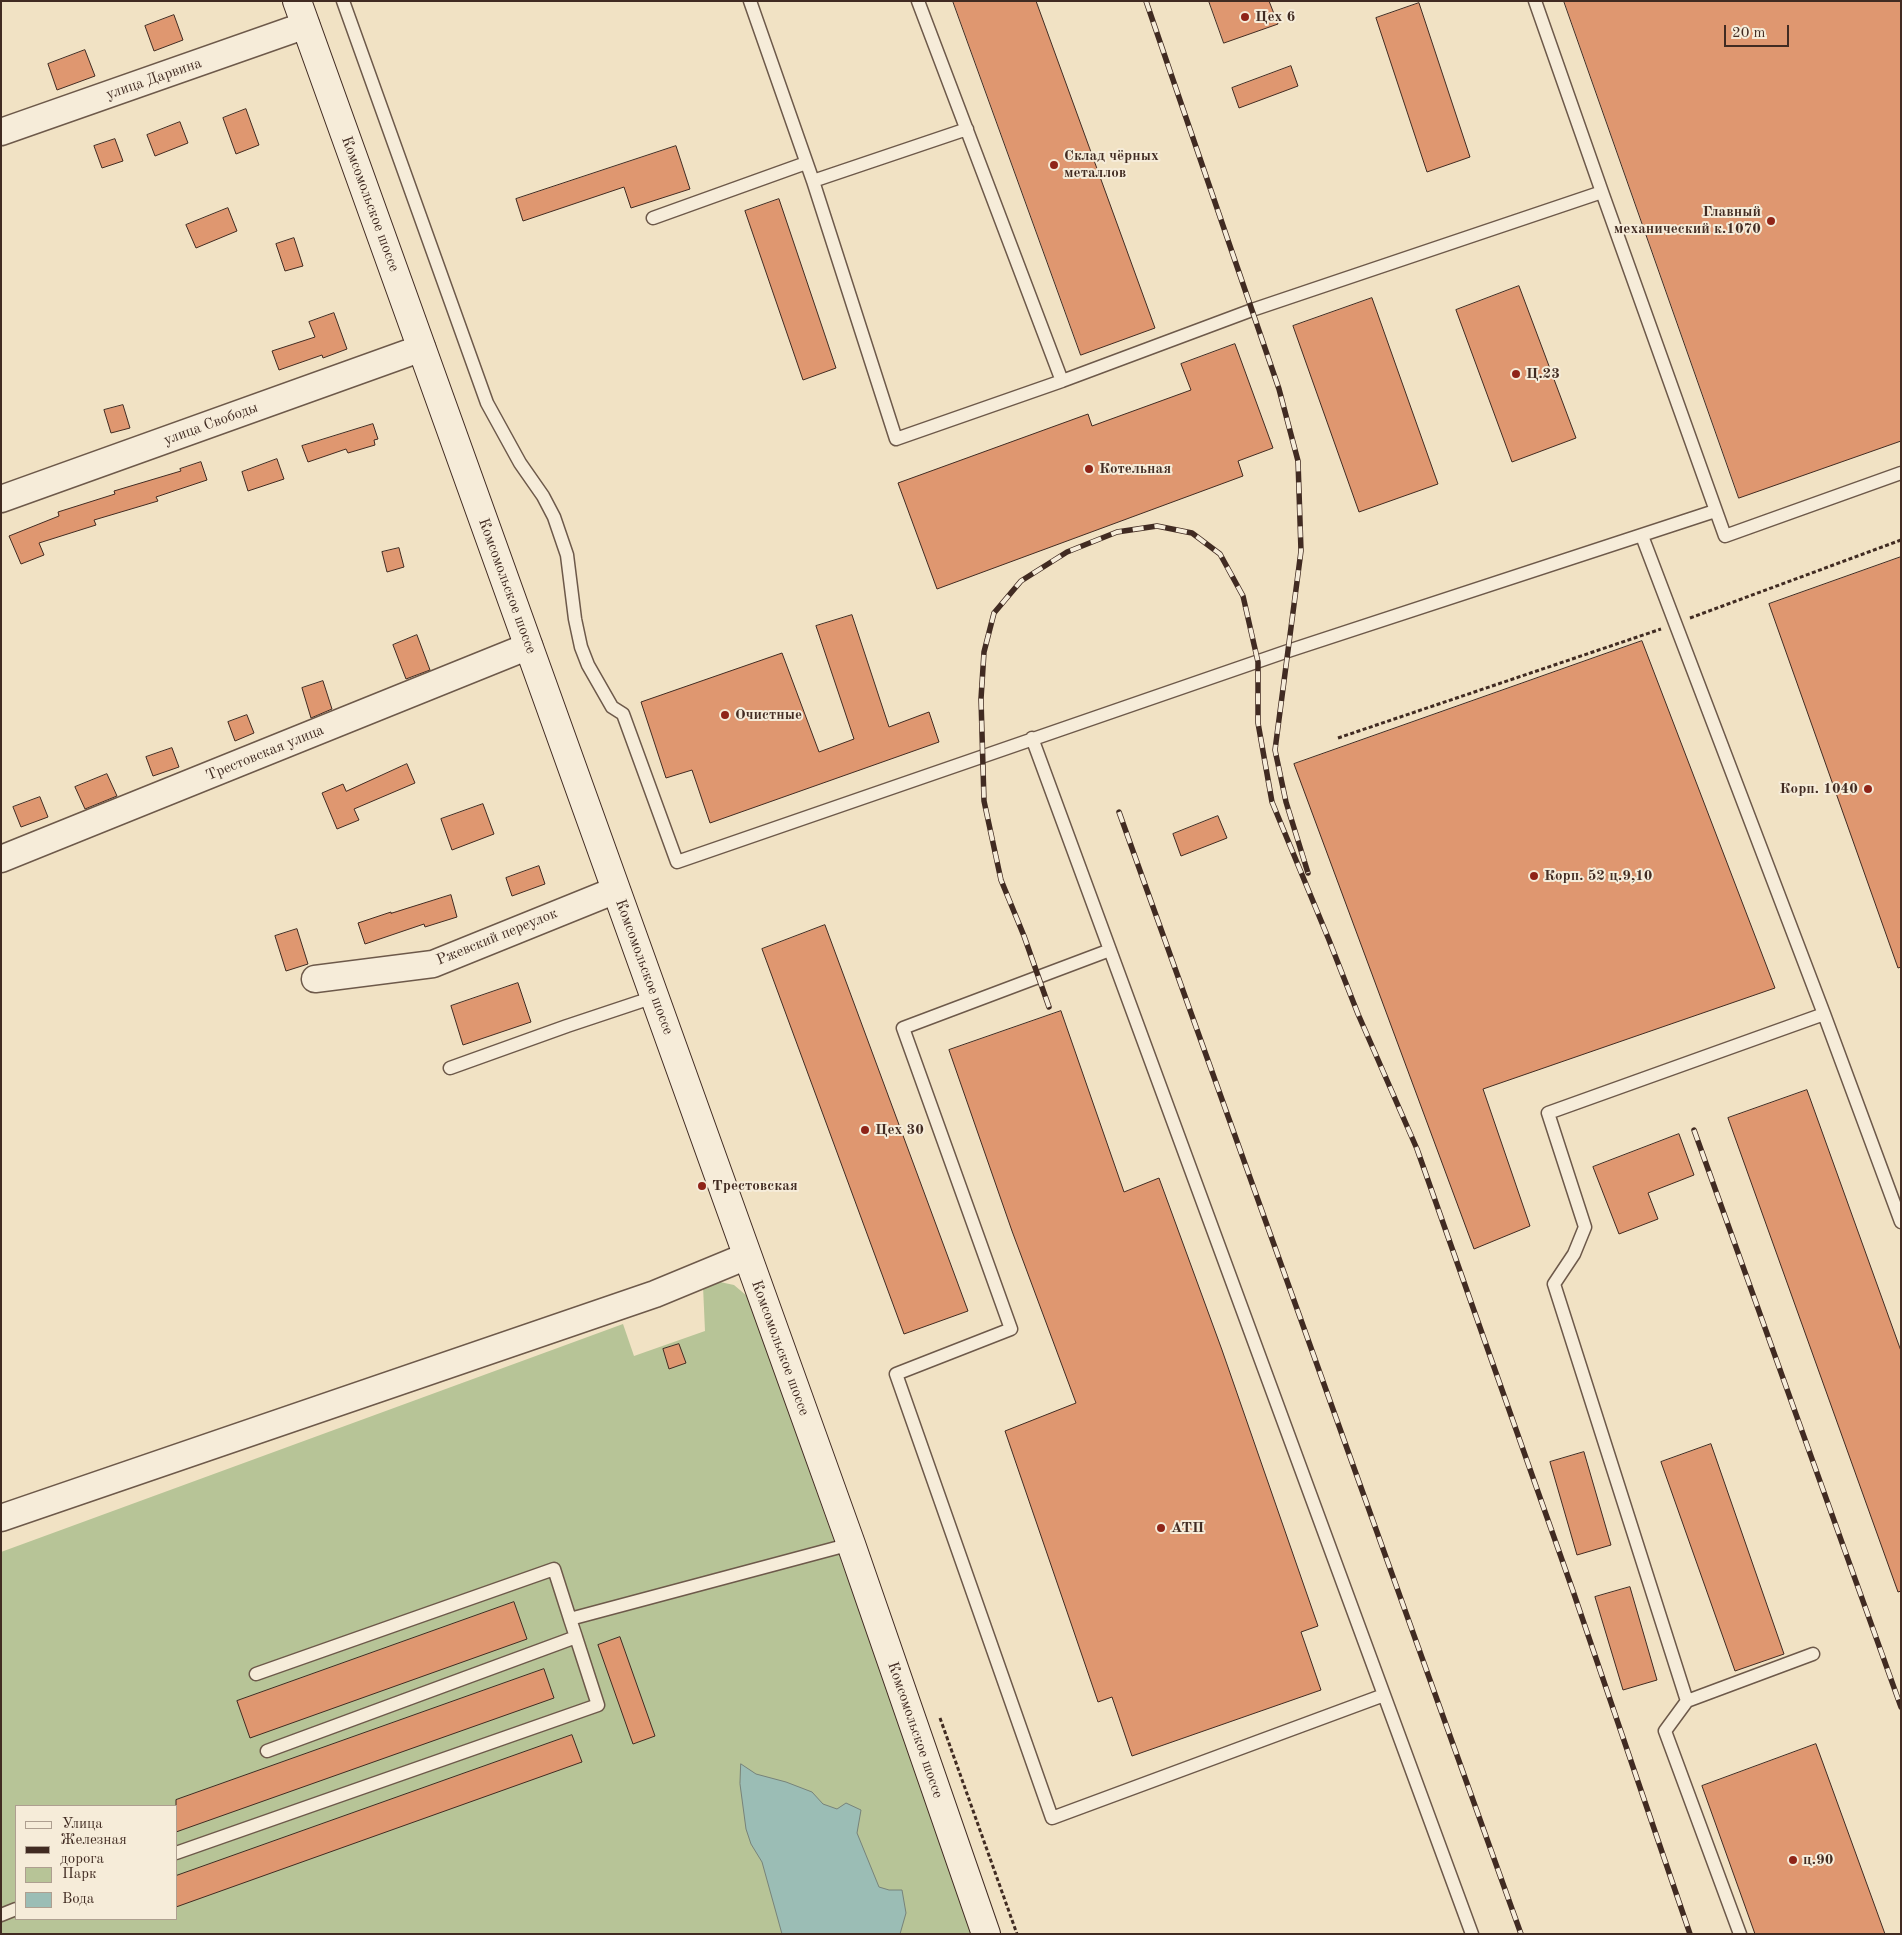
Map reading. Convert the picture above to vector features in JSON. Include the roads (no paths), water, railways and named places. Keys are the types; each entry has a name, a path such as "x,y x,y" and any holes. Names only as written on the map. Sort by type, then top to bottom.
{"main road":[{"name":"Комсомольское шоссе","path":"302,13 851,1544 986,1934"}],"street":[{"name":"улица Дарвина","path":"1,132 302,13"},
{"name":"улица Свободы","path":"1,499 422,348"},
{"name":"Трестовская улица","path":"1,859 529,646"},
{"name":"Ржевский переулок","path":"315,979 433,964 616,890"},
{"path":"1,1518 655,1294 747,1256"}],"lane":[{"path":"344,1 487,403 520,463 544,496 559,529 567,555 578,636 588,665 612,707 623,714 677,862 1297,648 1714,511"},
{"path":"750,1 813,181 896,439 1062,381 1252,310 1602,192"},
{"path":"918,1 1062,381"},
{"path":"1535,1 1714,511 1725,536 1901,473"},
{"path":"813,181 967,129"},
{"path":"654,218 806,163"},
{"path":"1642,536 1901,1222"},
{"path":"1032,738 1472,1934"},
{"path":"1110,950 902,1028 1011,1329 896,1374 1052,1818 1384,1695"},
{"path":"450,1068 654,997"},
{"path":"1687,1701 1554,1284 1574,1254 1585,1226 1548,1113 1824,1014"},
{"path":"570,1619 851,1544"},
{"path":"178,1852 598,1705 554,1569 256,1674"},
{"path":"267,1750 576,1637"},
{"path":"1740,1934 1665,1731 1687,1701 1813,1654"},
{"path":"1,1915 15,1909"}],"water":[{"path":"741,1764 756,1774 786,1782 812,1792 823,1804 837,1809 846,1803 861,1810 857,1833 879,1887 889,1890 902,1890 906,1913 900,1934 782,1934 762,1862 751,1844 746,1829 740,1784"}],"railway":[{"path":"1146,1 1279,389 1298,461 1301,551 1275,750 1286,802 1308,873"},
{"path":"1049,1007 1024,936 1001,880 984,801 981,699 984,652 994,613 1021,581 1067,552 1117,532 1157,526 1192,533 1220,554 1243,596 1258,662 1258,723 1272,802 1358,1014 1417,1149 1573,1591 1690,1934"},
{"path":"1119,812 1521,1934"},
{"path":"1694,1130 1901,1707"}],"place":[{"name":"Цех 6","path":"1245,17"},
{"name":"Склад чёрных металлов","path":"1054,165"},
{"name":"Главный механический к.1070","path":"1771,221"},
{"name":"Ц.23","path":"1516,374"},
{"name":"Котельная","path":"1089,469"},
{"name":"Очистные","path":"725,715"},
{"name":"Корп. 1040","path":"1868,789"},
{"name":"Корп. 52 ц.9,10","path":"1534,876"},
{"name":"Цех 30","path":"865,1130"},
{"name":"Трестовская","path":"702,1186"},
{"name":"АТП","path":"1161,1528"},
{"name":"ц.90","path":"1793,1860"}]}
